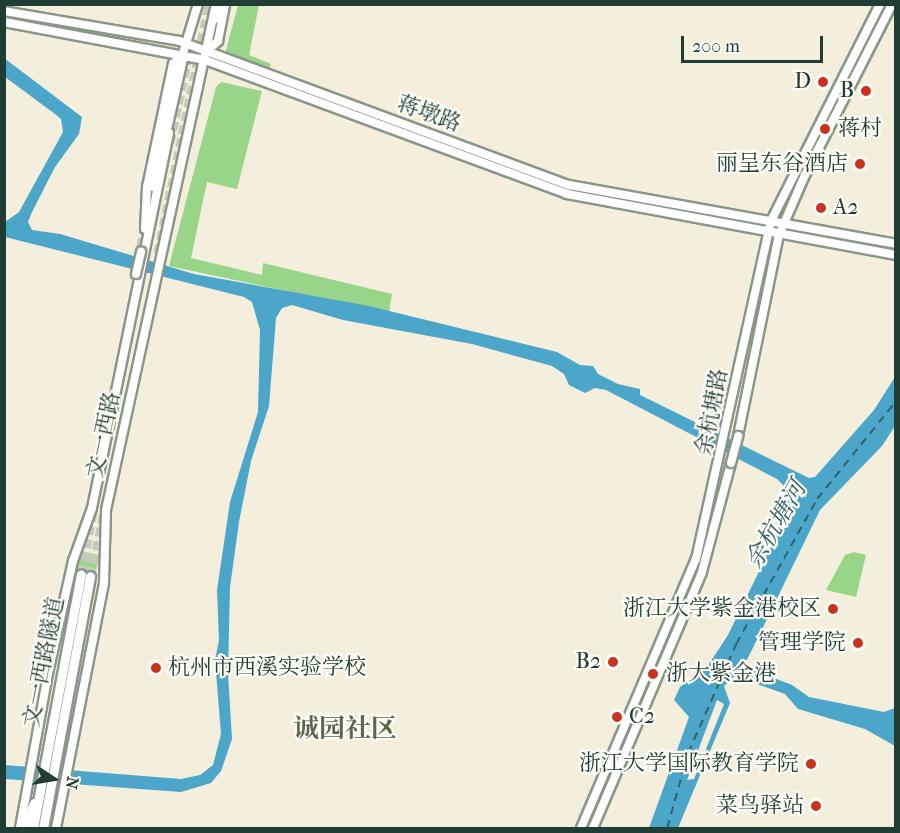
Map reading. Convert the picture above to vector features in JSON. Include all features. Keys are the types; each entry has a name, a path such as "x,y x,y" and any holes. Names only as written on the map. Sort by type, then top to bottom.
{"highway":[{"path":"218,18 223,4"},
{"path":"153,186 184,49"},
{"name":"文一西路隧道","path":"39,788 85,575 52,787"},
{"path":"43,828 52,787"},
{"path":"48,828 52,787"},
{"path":"24,828 39,788"},
{"path":"33,828 39,788"}],"main road":[{"name":"文一西路","path":"24,828 28,783 69,577 92,508 137,290 143,251 147,187 173,64 184,49 198,4"},
{"name":"文一西路","path":"56,828 105,583 106,510 216,4"},
{"name":"文一西路","path":"206,56 218,41 223,4"},
{"name":"余杭塘路","path":"581,828 696,559 721,458 771,221 880,4"},
{"name":"余杭塘路","path":"593,828 702,572 738,436 779,235 892,4"},
{"name":"蒋墩路","path":"6,12 184,49 569,185 896,244"},
{"name":"蒋墩路","path":"4,22 184,49"},
{"name":"蒋墩路","path":"206,56 567,194 767,233 896,255"}],"green space":[{"path":"238,5 259,5 249,55 271,64 269,68 225,54"},
{"path":"221,82 262,91 237,189 207,182 191,258 262,275 263,263 392,294 389,313 169,266 216,87"},
{"path":"81,551 99,555 94,582 84,575 74,578"},
{"path":"854,552 866,555 856,597 826,590 845,555"}],"water":[{"path":"4,58 82,117 79,134 55,167 32,212 28,222 32,230 60,234 194,274 369,306 557,352 580,365 593,366 598,374 618,384 640,389 640,395 809,478 815,477 874,410 895,377 895,426 882,446 820,510 746,662 750,669 792,685 809,697 884,712 895,708 895,746 865,729 798,709 785,694 735,676 724,686 730,703 678,828 649,828 689,717 674,700 680,687 707,667 728,635 788,512 785,487 777,479 606,390 595,388 585,393 569,385 564,374 552,366 472,344 343,320 292,305 282,308 276,318 269,406 251,461 239,522 230,587 228,673 232,739 221,771 211,783 181,792 5,779 5,765 181,779 200,775 213,765 221,734 215,660 219,640 217,590 230,502 258,412 260,330 252,302 244,297 5,237 5,222 19,212 63,132 61,119 5,77","holes":["717,700 724,704 694,779 687,780"]}],"ferry route":[{"path":"667,828 688,753 736,644 817,499 896,401"}],"tunnel":[{"path":"158,253 209,4"},
{"path":"211,49 218,18"},
{"path":"170,143 192,39"},
{"path":"138,260 153,186"},
{"path":"81,574 93,512"},
{"path":"90,576 104,514"}],"place":[{"name":"D","path":"823,82"},
{"name":"B","path":"866,91"},
{"name":"蒋村","path":"825,129"},
{"name":"丽呈东谷酒店","path":"860,164"},
{"name":"A2","path":"821,208"},
{"name":"浙江大学紫金港校区","path":"833,609"},
{"name":"管理学院","path":"858,643"},
{"name":"B2","path":"613,662"},
{"name":"杭州市西溪实验学校","path":"156,668"},
{"name":"浙大紫金港","path":"653,674"},
{"name":"C2","path":"617,717"},
{"name":"浙江大学国际教育学院","path":"811,764"},
{"name":"菜鸟驿站","path":"816,806"}],"district":[{"name":"诚园社区","path":"345,729"}],"water label":[{"name":"余杭塘河","path":"776,525"}]}
